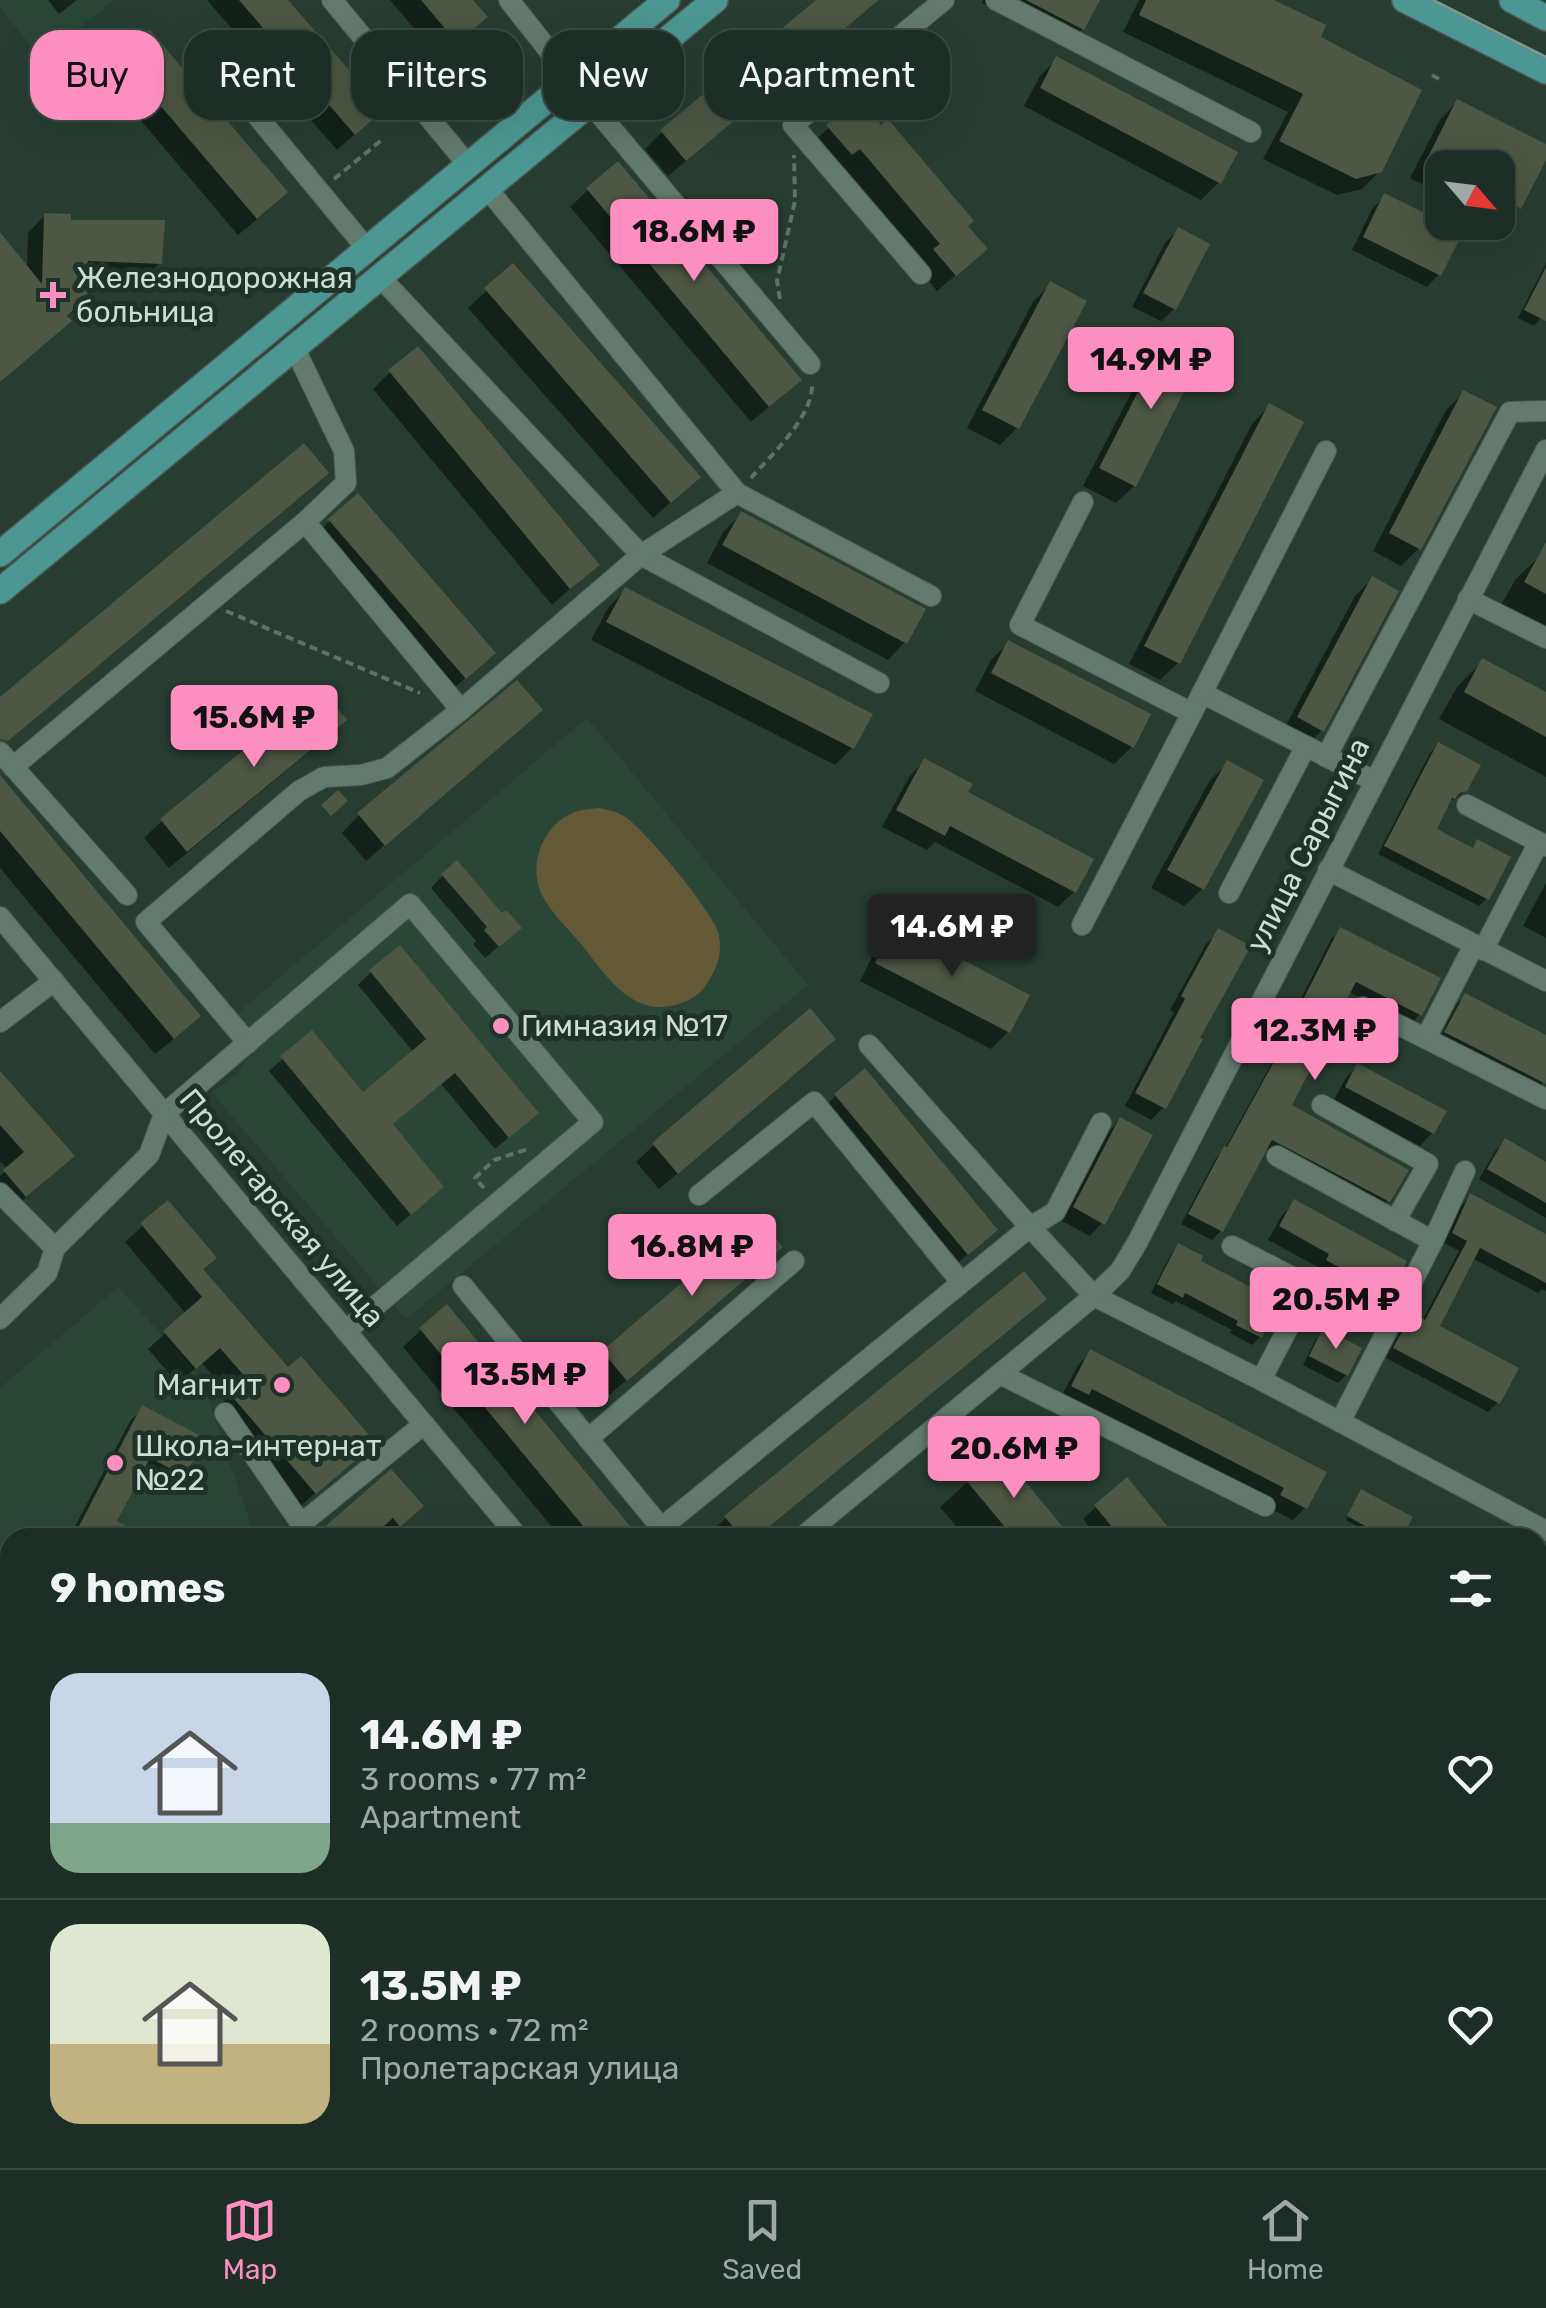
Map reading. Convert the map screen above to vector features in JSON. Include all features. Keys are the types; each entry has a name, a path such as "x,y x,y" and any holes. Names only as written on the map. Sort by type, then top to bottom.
{"main road":[{"path":"631,30 667,0"},
{"path":"678,30 714,0"},
{"path":"1405,0 1546,71"},
{"path":"1512,0 1546,18"},
{"path":"4,543 543,102"},
{"path":"0,592 569,120"}],"street":[{"path":"332,0 357,30"},
{"path":"509,0 543,43"},
{"path":"921,274 793,126 944,0"},
{"path":"996,0 1251,132"},
{"path":"260,120 367,249"},
{"path":"431,120 468,165"},
{"path":"604,120 810,364"},
{"path":"486,188 738,494 930,596"},
{"path":"380,277 642,555 878,683"},
{"path":"127,895 6,759 208,603 346,483 344,452 295,349"},
{"path":"1326,757 1510,412 1546,411"},
{"name":"улица Сарыгина","path":"814,1528 1120,1272 1546,450"},
{"path":"1082,925 1326,451"},
{"path":"248,1042 146,922 299,791 324,777 361,775 387,768 642,555 738,494"},
{"path":"1083,502 1020,625 1192,712"},
{"path":"304,522 461,710"},
{"path":"1468,599 1546,638"},
{"path":"1202,693 1374,781"},
{"path":"1230,893 1306,746"},
{"path":"1426,1038 1543,844 1467,805"},
{"path":"1328,870 1546,982"},
{"path":"0,1319 47,1273 55,1248 149,1155 164,1114 410,904 593,1122 346,1331"},
{"name":"Пролетарская улица","path":"0,917 510,1528"},
{"path":"0,1022 54,981"},
{"path":"1349,1034 1364,1008 1546,1099"},
{"path":"869,1045 1094,1296 1542,1528"},
{"path":"699,1195 814,1102 961,1282"},
{"path":"1322,1105 1428,1164 1395,1221"},
{"path":"671,1528 961,1282 1055,1212 1100,1123"},
{"path":"1277,1156 1433,1241"},
{"path":"1340,1422 1465,1171"},
{"path":"0,1193 55,1248"},
{"path":"1232,1246 1310,1286 1261,1380"},
{"path":"588,1439 794,1261"},
{"path":"463,1286 661,1528"},
{"path":"1000,1374 1265,1506"},
{"path":"225,1412 300,1524 424,1424"}],"path":[{"path":"1432,75 1442,80"},
{"path":"780,299 777,281 795,201 793,126"},
{"path":"319,192 383,139"},
{"path":"738,494 793,430 813,396 810,364"},
{"path":"208,603 425,695"}],"shaded area":[{"path":"0,0 114,0 77,30 30,30 30,44 0,8"},
{"name":"Гимназия №17","path":"587,718 808,985 406,1319 212,1093 238,1073 259,1044 235,1015"},
{"path":"600,808 622,815 644,834 690,888 718,932 718,962 712,975 699,993 682,1003 656,1007 623,992 541,892 537,861 550,830 567,815"},
{"name":"Школа-интернат №22","path":"118,1287 201,1378 252,1528 0,1528 0,1388"}],"building":[{"path":"239,0 288,0 314,30 265,30"},
{"path":"421,0 473,0 488,17 472,30 446,30"},
{"path":"816,0 879,0 843,30 780,30"},
{"path":"1026,0 1100,0 1084,30"},
{"path":"1146,0 1274,0 1326,25 1321,37 1422,90 1382,172 1356,179 1279,141 1303,94 1139,15"},
{"path":"164,46 184,70 184,120 227,120 288,192 257,219 164,110"},
{"path":"331,49 351,72 351,120 372,120 355,135 331,107"},
{"path":"1056,56 1238,152 1221,184 1040,88"},
{"path":"704,93 704,120 735,120 686,161 660,130 672,120 684,120 684,110"},
{"path":"1457,99 1546,144 1546,160 1521,209 1515,206 1515,150 1432,150"},
{"path":"832,120 877,120 881,125 889,120 974,221 968,226 988,249 956,276 933,249 940,244 860,149 852,155 826,125"},
{"path":"618,161 802,380 769,407 586,188"},
{"path":"1384,193 1425,213 1425,240 1459,240 1441,276 1363,237"},
{"name":"Железнодорожная больница","path":"44,213 71,214 71,220 165,220 162,264 88,261 87,301 67,316 72,321 0,382 0,232 42,284"},
{"path":"1178,227 1210,244 1176,310 1143,293"},
{"path":"513,263 701,477 671,503 484,288"},
{"path":"1546,267 1546,321 1524,310"},
{"path":"1050,281 1087,301 1019,429 982,410"},
{"path":"1166,337 1202,356 1136,487 1099,468"},
{"path":"418,346 600,565 570,589 388,370"},
{"path":"1463,390 1497,407 1421,550 1389,533"},
{"path":"1269,403 1304,422 1180,664 1144,646"},
{"path":"304,443 329,473 8,741 0,739 0,697"},
{"path":"358,493 496,653 466,679 328,519"},
{"path":"741,511 926,609 907,644 722,545"},
{"path":"1546,542 1546,594 1524,582"},
{"path":"1372,576 1399,591 1324,732 1297,717"},
{"path":"625,587 873,714 854,749 606,622"},
{"path":"1008,640 1151,714 1134,748 991,673"},
{"path":"1482,658 1546,692 1546,737 1464,692"},
{"path":"517,680 543,710 385,846 357,813"},
{"path":"320,687 347,720 187,852 160,819"},
{"path":"1438,742 1481,765 1467,791 1452,798 1437,829 1473,848 1477,839 1511,857 1489,900 1384,846"},
{"path":"924,758 973,784 968,792 1094,859 1076,893 950,826 945,836 896,810"},
{"path":"1227,760 1264,780 1204,890 1167,870"},
{"path":"0,775 201,1016 174,1039 0,831"},
{"path":"338,790 348,801 331,816 321,805"},
{"path":"457,860 502,913 506,910 522,928 499,947 484,930 487,927 441,874"},
{"path":"895,924 1030,995 1010,1033 875,963"},
{"path":"1340,927 1441,978 1422,1016 1356,982 1292,1105 1409,1170 1390,1202 1272,1140 1223,1232 1188,1214 1288,1036 1285,1035"},
{"path":"1218,928 1251,946 1166,1109 1135,1093"},
{"name":"Гимназия №17","path":"400,945 539,1113 509,1138 455,1073 393,1124 444,1187 411,1215 280,1056 312,1030 363,1092 426,1039 369,970"},
{"path":"1465,993 1546,1035 1546,1084 1444,1032"},
{"path":"810,1008 836,1039 678,1174 652,1143"},
{"path":"1357,1063 1447,1111 1434,1134 1345,1087"},
{"path":"865,1068 998,1230 968,1255 834,1094"},
{"path":"0,1071 75,1156 26,1197 3,1170 24,1152 0,1125"},
{"path":"1120,1117 1153,1135 1105,1225 1073,1207"},
{"path":"1505,1138 1546,1162 1546,1203 1487,1169"},
{"path":"1470,1193 1546,1234 1546,1283 1480,1248 1440,1326 1519,1368 1500,1404 1393,1348 1412,1313 1425,1320 1467,1241 1452,1233"},
{"path":"1294,1199 1407,1261 1390,1295 1326,1260 1329,1254 1279,1226"},
{"name":"Магнит","path":"168,1200 217,1258 203,1269 288,1367 301,1356 376,1443 316,1494 229,1393 246,1378 220,1348 196,1369 163,1331 202,1297 140,1223"},
{"path":"758,1217 783,1247 627,1381 602,1351"},
{"path":"1178,1243 1203,1256 1201,1261 1253,1288 1255,1283 1283,1297 1262,1338 1185,1293 1183,1298 1157,1284"},
{"path":"1024,1271 1047,1299 767,1528 734,1528 724,1516"},
{"path":"447,1304 632,1528 585,1528 419,1328"},
{"path":"1323,1328 1362,1348 1348,1376 1309,1356"},
{"path":"1090,1349 1327,1472 1307,1509 1280,1495 1284,1488 1092,1389 1089,1395 1071,1386"},
{"path":"142,1405 205,1438 185,1476 150,1458 117,1521 130,1528 78,1528"},
{"path":"999,1450 1064,1528 1006,1528 965,1479"},
{"path":"391,1469 424,1506 400,1527 393,1518 382,1528 323,1528"},
{"path":"1127,1477 1169,1528 1113,1528 1094,1505"},
{"path":"1361,1489 1413,1517 1407,1528 1369,1528 1347,1516"}],"tram line":[{"path":"1433,0 1546,57"}],"place":[{"name":"Железнодорожная больница","path":"53,295"},
{"name":"Гимназия №17","path":"501,1026"},
{"name":"Магнит","path":"282,1385"},
{"name":"Школа-интернат №22","path":"115,1463"}]}
